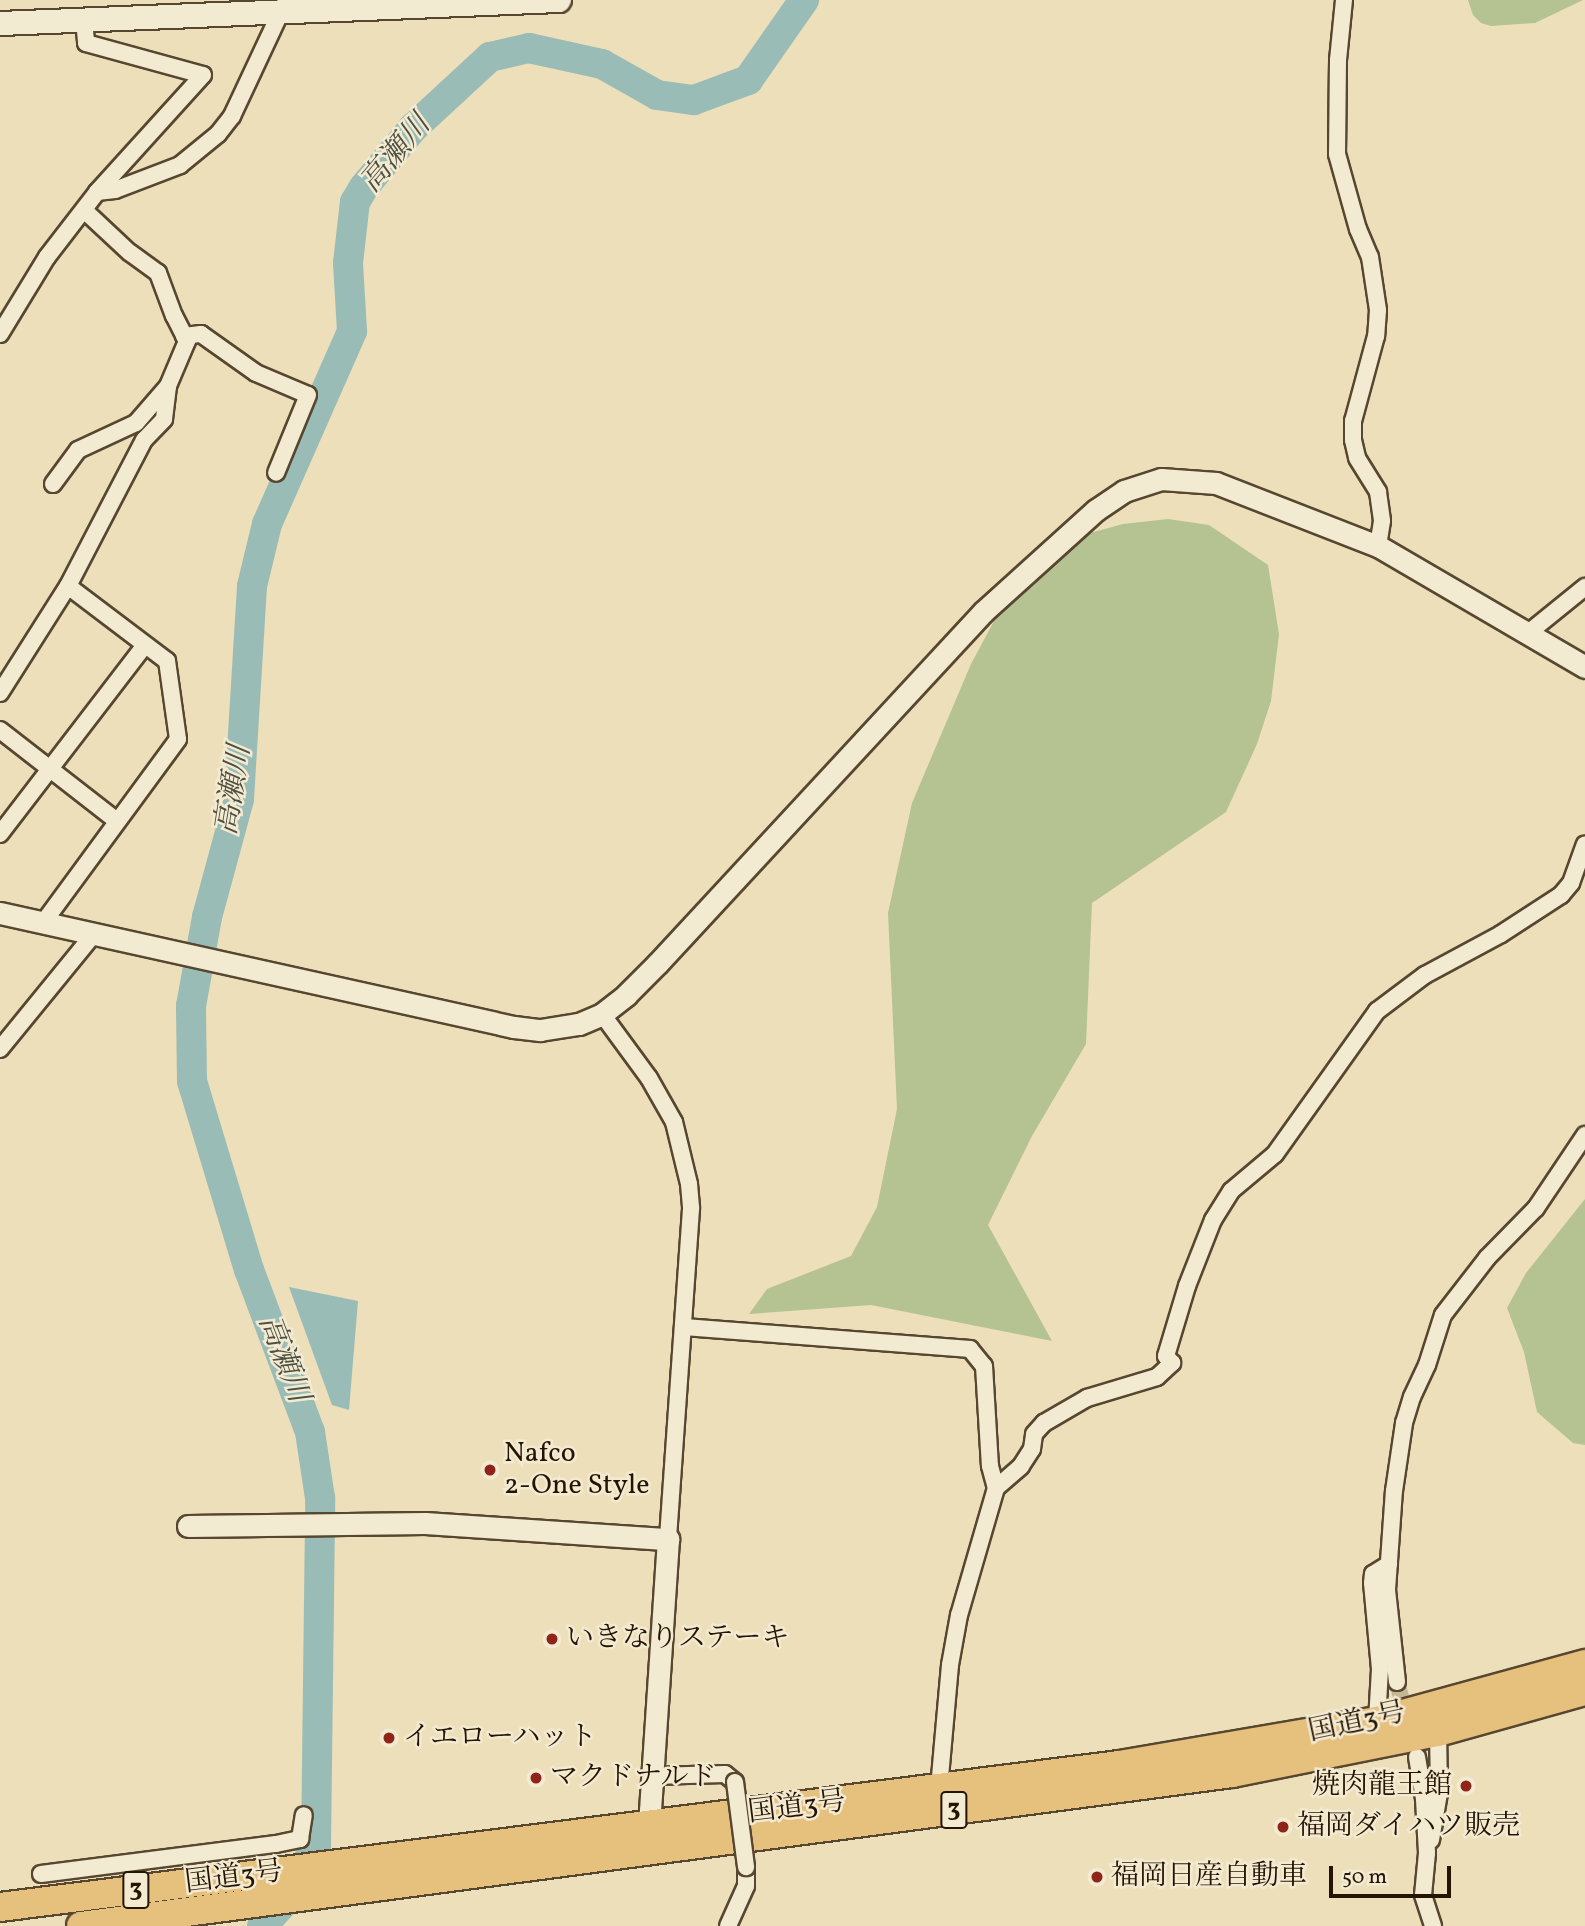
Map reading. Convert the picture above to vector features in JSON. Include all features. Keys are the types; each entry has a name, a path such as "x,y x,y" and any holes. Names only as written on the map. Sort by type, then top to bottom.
{"highway":[{"name":"国道3号","path":"0,1907 649,1827 1120,1765 1377,1721 1585,1664"},
{"name":"国道3号","path":"81,1926 316,1892 1232,1773 1438,1732 1585,1691"}],"main road":[{"path":"0,23 284,5 559,0"}],"street":[{"path":"1345,0 1338,60 1337,154 1358,229 1370,257 1378,310 1376,336 1353,421 1353,440 1357,458 1378,492 1382,521 1378,546"},
{"path":"97,192 115,190 180,165 218,134 232,116 284,5"},
{"path":"0,334 47,257 97,192 203,75 86,43 84,19"},
{"path":"0,693 68,586 144,440 164,419 168,386 187,341 158,273 130,253 85,211"},
{"path":"184,336 201,334 256,373 308,395 275,473"},
{"path":"53,484 78,450 136,423 168,386"},
{"path":"0,913 93,935 186,952 514,1027 561,1028 579,1024 602,1014 657,963 983,612 1096,510 1124,491 1161,479 1216,483 1378,546 1585,667"},
{"path":"43,923 178,739 167,661 68,586"},
{"path":"1527,634 1585,587"},
{"path":"0,834 145,645"},
{"path":"0,730 117,821"},
{"path":"996,1488 1021,1466 1032,1449 1034,1434 1044,1423 1087,1398 1157,1377 1172,1363 1166,1356 1187,1286 1213,1220 1231,1191 1275,1154 1377,1011 1425,975 1501,934 1561,895 1571,883 1585,844"},
{"path":"0,1049 93,935"},
{"path":"602,1014 649,1078 668,1111 684,1160 691,1209 649,1827"},
{"path":"1397,1682 1387,1590 1404,1423 1443,1315 1487,1258 1536,1208 1585,1135"},
{"path":"684,1327 970,1349 984,1366 990,1466 996,1488 959,1615 950,1665 939,1789"},
{"path":"188,1526 425,1523 668,1539"},
{"path":"1377,1721 1380,1669 1372,1583 1373,1574 1388,1564"},
{"path":"1427,1853 1436,1825 1439,1793 1438,1732"},
{"path":"1417,1757 1424,1799 1427,1853 1423,1895 1433,1926"},
{"path":"652,1776 725,1774 735,1782 746,1886 727,1926"},
{"path":"41,1874 300,1839 304,1815"}],"green space":[{"path":"1468,0 1583,0 1535,23 1491,26 1481,23 1473,15"},
{"path":"1168,519 1209,525 1268,565 1279,634 1271,701 1257,744 1226,812 1092,903 1086,1044 1032,1136 988,1225 1052,1341 871,1305 749,1314 767,1289 851,1256 877,1207 897,1109 888,913 912,803 971,664 1015,582 1050,544 1123,524"},
{"path":"1585,1199 1585,1445 1573,1443 1537,1412 1524,1352 1507,1308 1526,1273"}],"water":[{"path":"289,1287 358,1301 349,1410 332,1405"}],"waterway":[{"name":"高瀬川","path":"262,1926 285,1901 316,1846 320,1498 310,1432 249,1270 192,1081 191,1006 207,917 239,799 252,586 267,524 352,331 348,263 355,202 364,187 413,128 490,57 529,48 602,64 657,95 694,100 748,80 804,0"}],"tunnel":[{"path":"1397,1682 1407,1720"}],"place":[{"name":"Nafco 2-One Style","path":"490,1470"},
{"name":"いきなりステーキ","path":"552,1639"},
{"name":"イエローハット","path":"389,1738"},
{"name":"マクドナルド","path":"536,1778"},
{"name":"焼肉龍王館","path":"1466,1786"},
{"name":"福岡ダイハツ販売","path":"1283,1827"},
{"name":"福岡日産自動車","path":"1097,1877"}]}
